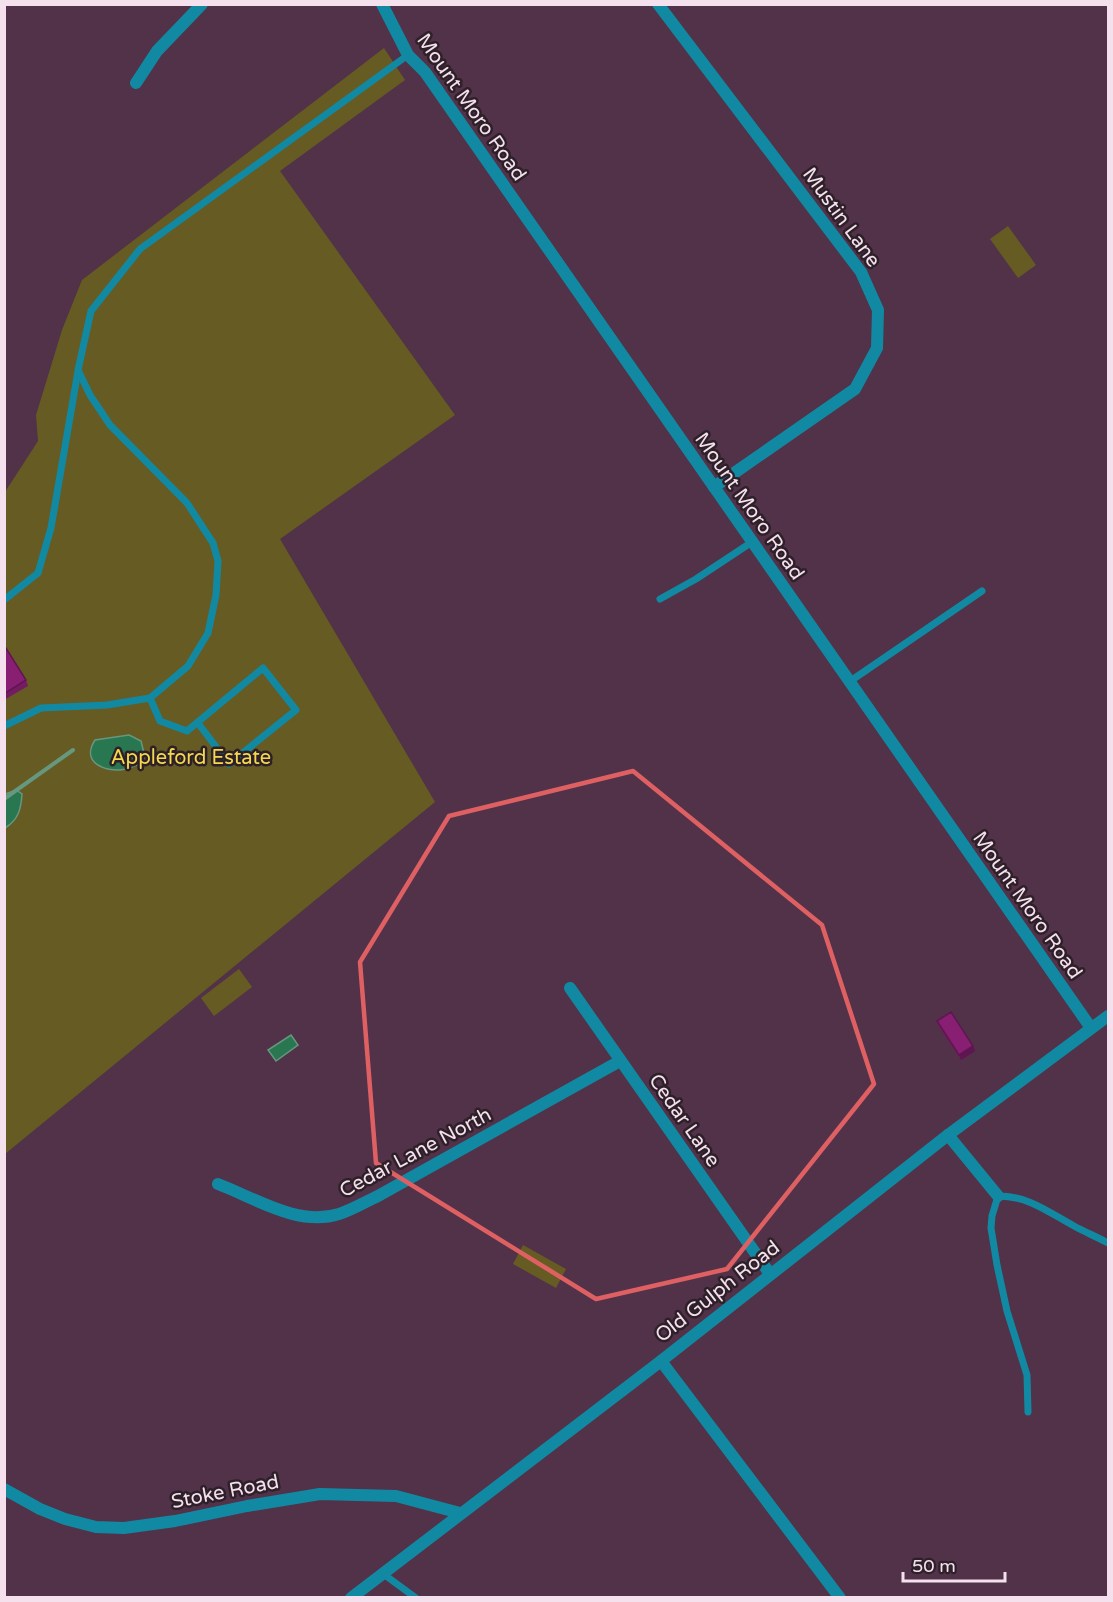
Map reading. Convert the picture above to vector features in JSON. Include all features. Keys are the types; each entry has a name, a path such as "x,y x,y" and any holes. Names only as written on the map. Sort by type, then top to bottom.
{"street":[{"path":"136,83 157,51 202,4"},
{"name":"Mount Moro Road","path":"382,4 408,55 425,72 1090,1028"},
{"name":"Mustin Lane","path":"658,4 861,272 878,310 877,348 855,389 714,487"},
{"name":"Cedar Lane","path":"570,988 770,1274"},
{"name":"Old Gulph Road","path":"351,1598 661,1361 948,1135 1090,1028 1107,1019"},
{"name":"Cedar Lane North","path":"218,1184 273,1208 301,1216 322,1217 339,1214 378,1196 620,1061"},
{"path":"948,1135 998,1196"},
{"path":"661,1361 840,1598"},
{"name":"Stoke Road","path":"4,1489 40,1509 65,1519 96,1527 124,1528 175,1521 320,1494 396,1496 460,1513"}],"lane":[{"path":"4,600 38,573 51,528 78,370 91,311 140,249 408,55"},
{"path":"4,726 41,708 107,705 150,698 188,666 208,633 216,595 218,561 213,543 187,503 110,425 78,370"},
{"path":"660,598 696,579 752,542"},
{"path":"849,682 982,591"},
{"path":"150,698 160,721 188,731 263,668 296,710 229,764 198,723"},
{"path":"1028,1412 1027,1375 1007,1311 991,1228 998,1196 1012,1196 1035,1203 1075,1227 1108,1243"},
{"path":"382,1573 416,1598"}],"highlighted area":[{"path":"633,771 822,925 874,1084 727,1269 596,1299 376,1163 360,962 449,816"}],"green space":[{"name":"Appleford Estate","path":"384,48 405,80 280,171 455,415 280,539 435,802 5,1154 5,492 38,441 36,415 62,330 82,280"},
{"path":"1008,226 1036,265 1018,278 990,239"},
{"path":"239,969 252,987 214,1016 201,998"},
{"path":"523,1245 566,1269 556,1288 513,1264"}],"shaded area":[{"path":"129,735 141,741 144,753 140,764 118,770 97,765 91,755 91,748 95,740"},
{"path":"16,790 22,794 20,810 13,822 5,828 5,794"},
{"path":"291,1035 298,1045 276,1061 268,1050"}],"building":[{"path":"4,645 26,680 4,694"},
{"path":"951,1012 973,1046 959,1055 937,1021"}],"waterway":[{"path":"4,799 73,750"}]}
